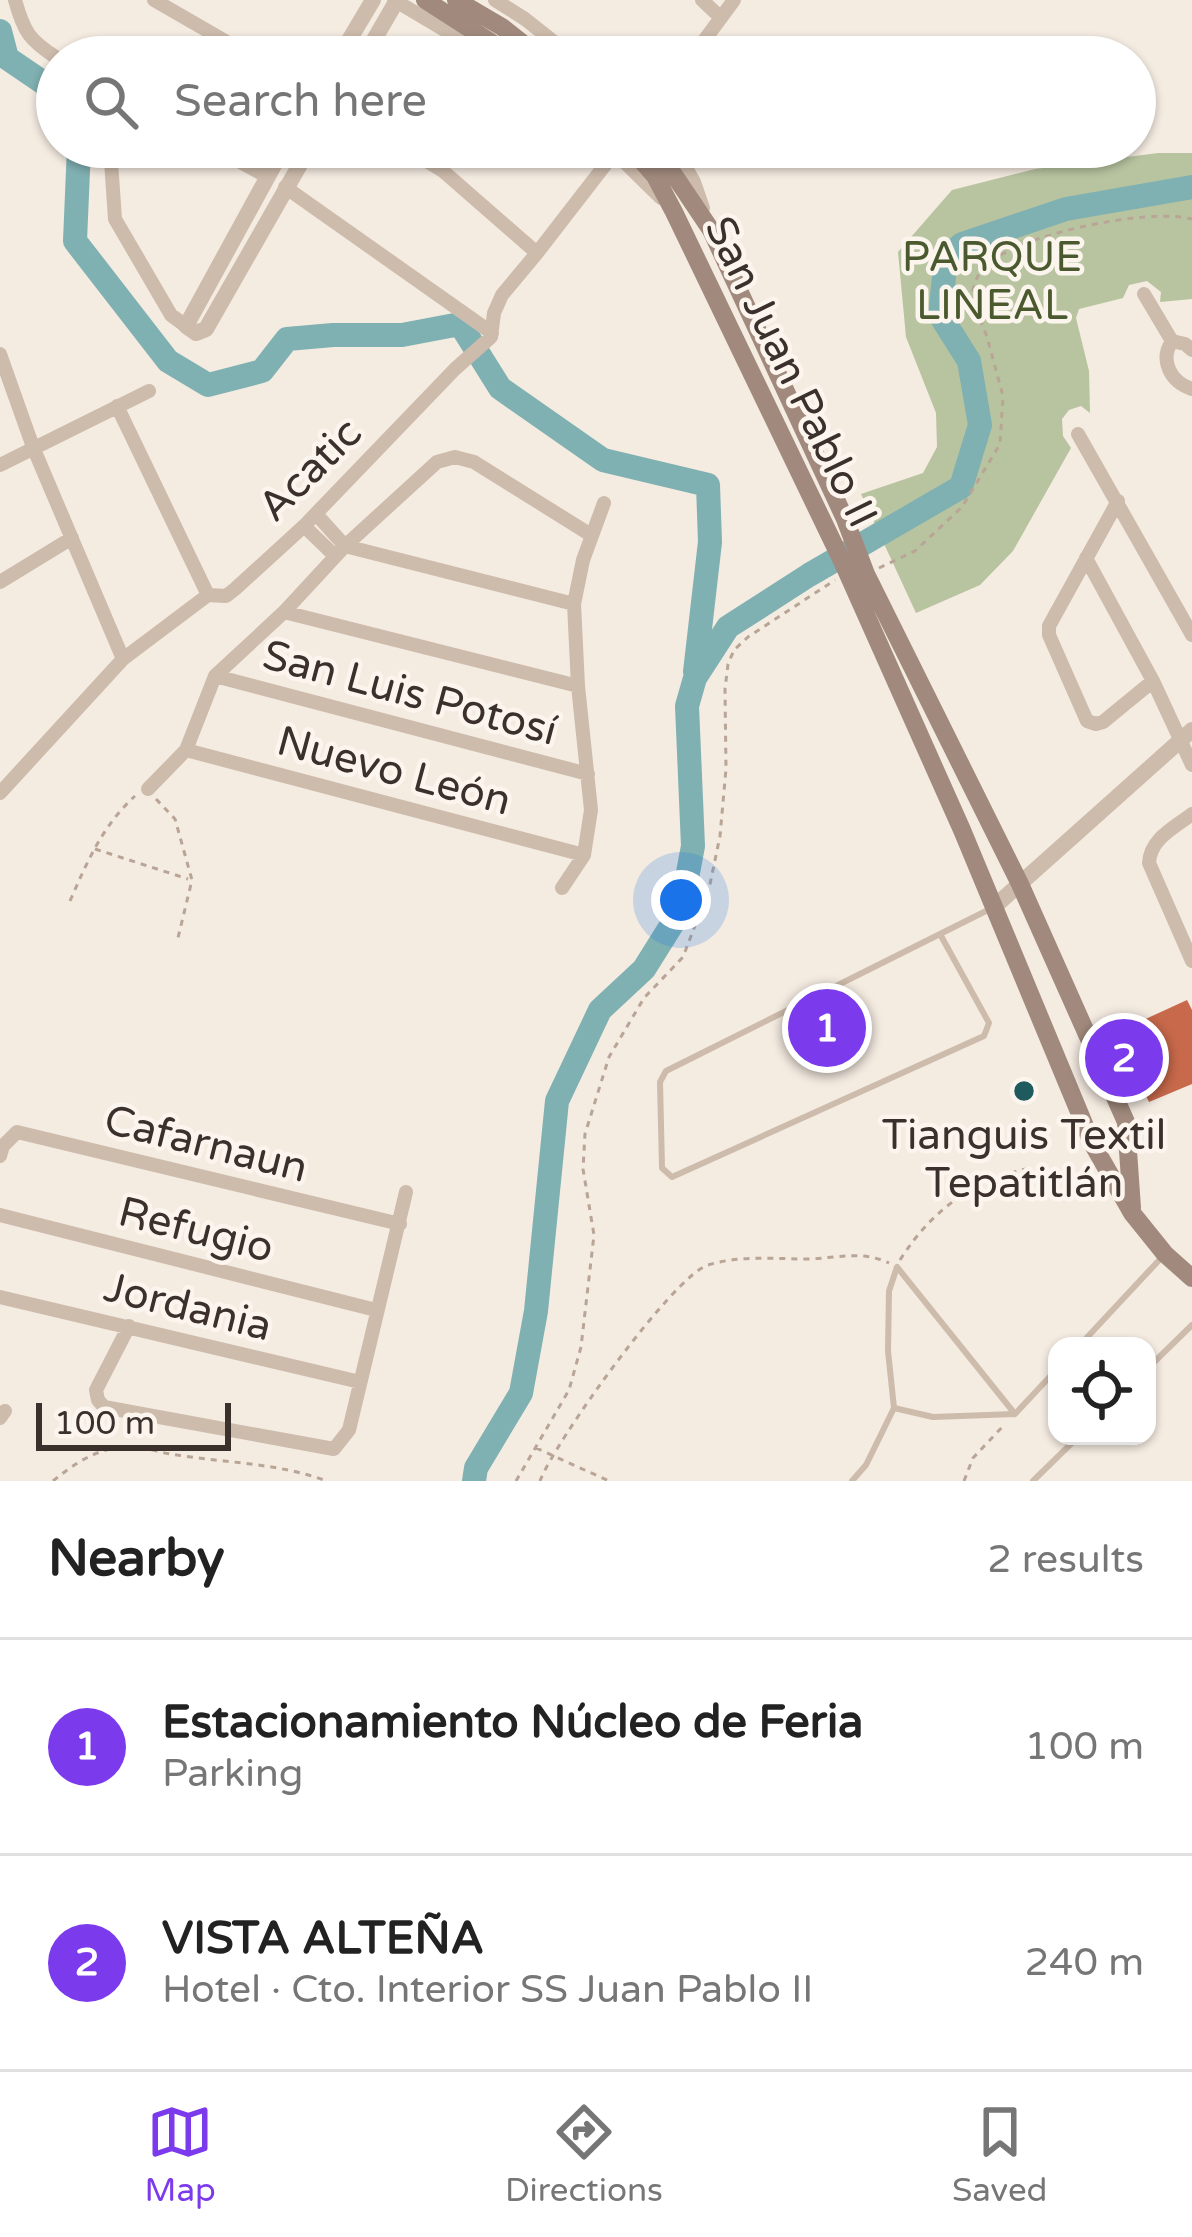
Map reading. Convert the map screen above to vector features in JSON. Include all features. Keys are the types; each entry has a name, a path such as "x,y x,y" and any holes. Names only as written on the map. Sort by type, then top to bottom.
{"main road":[{"path":"425,0 481,36"},
{"path":"456,0 512,36"},
{"name":"San Juan Pablo II","path":"644,168 655,176 674,212 826,527 854,565"},
{"name":"San Juan Pablo II","path":"669,168 711,230 845,519 854,565"},
{"path":"854,565 1020,884 1126,1122 1132,1213"},
{"path":"854,565 1092,1143 1132,1213 1192,1279"}],"street":[{"path":"15,0 26,34 36,45"},
{"path":"154,0 217,36"},
{"path":"352,36 373,0"},
{"path":"495,0 546,36"},
{"path":"701,0 720,16"},
{"path":"706,36 734,0"},
{"path":"376,36 395,1 454,36"},
{"path":"112,168 116,219 171,315 196,333 206,329 297,168"},
{"path":"251,168 266,176"},
{"path":"186,326 271,168"},
{"path":"437,168 538,253"},
{"name":"Acatic","path":"0,793 123,659 208,595 226,596 304,526 491,335 502,295 603,168"},
{"name":"San Juan Pablo II","path":"683,168 711,230"},
{"path":"285,187 491,335"},
{"path":"1144,294 1172,341 1192,350"},
{"path":"1172,341 1166,356 1168,369 1192,389"},
{"path":"0,354 33,447 123,659"},
{"path":"0,465 149,391"},
{"path":"117,406 208,595"},
{"path":"1078,434 1192,635"},
{"path":"148,789 186,750 215,676 436,462 455,458 474,462 591,535"},
{"path":"1118,501 1048,634 1087,721 1103,722 1153,681"},
{"path":"562,888 584,855 591,809 574,604 579,574 604,502"},
{"path":"316,514 340,551"},
{"path":"304,526 340,551 574,604"},
{"path":"0,582 72,538"},
{"path":"1086,558 1186,735 1192,765"},
{"path":"284,612 578,686"},
{"name":"San Luis Potosí","path":"215,676 588,774"},
{"path":"994,908 1186,735"},
{"name":"Nuevo León","path":"186,750 584,855"},
{"path":"1192,814 1152,846 1149,863 1192,961"},
{"name":"Cafarnaun","path":"1,1151 17,1132 400,1224"},
{"path":"129,1326 96,1390 104,1406 334,1449 350,1430 406,1192"},
{"name":"Refugio","path":"0,1215 376,1310"},
{"name":"Jordania","path":"0,1297 359,1382"}],"lane":[{"path":"940,934 989,1023 984,1036 672,1177 662,1168 660,1082 666,1071 940,934 994,908"},
{"path":"1087,1337 1165,1254"},
{"path":"852,1481 866,1465 894,1408 889,1291 897,1267"},
{"path":"897,1267 1015,1414"},
{"path":"1156,1361 1192,1325"},
{"path":"894,1408 933,1417 1015,1414 1048,1379"},
{"path":"1033,1481 1070,1445"}],"path":[{"path":"516,1481 569,1390 581,1346 594,1235 583,1169 586,1134 609,1057 644,998 682,957 709,889 721,836 725,689 734,650 854,565 915,550 962,507 1000,444 1003,396 971,295 980,270 1006,251 1081,227 1154,215 1192,219"},
{"path":"70,901 93,848 122,807 148,789 175,819 192,880 177,942"},
{"path":"93,848 192,880"},
{"path":"540,1481 625,1350 703,1266 759,1256 854,1254 871,1255 897,1267 932,1219 962,1193 1034,1167"},
{"path":"964,1481 973,1458 1015,1414"},
{"path":"53,1481 99,1451 133,1446 278,1468 327,1481"},
{"path":"534,1448 609,1481"}],"green space":[{"name":"PARQUE LINEAL","path":"1156,153 1192,153 1192,299 1160,302 1161,292 1147,281 1129,285 1123,298 1079,309 1076,318 1089,371 1090,413 1081,406 1062,419 1063,436 1071,448 1013,551 980,585 916,613 861,494 923,473 937,447 936,413 906,337 898,252 952,190 1043,168 1156,168"}],"building":[{"path":"1187,1000 1192,1010 1192,1084 1149,1102 1115,1033"}],"waterway":[{"path":"0,31 7,58 36,78"},
{"path":"78,168 75,241 168,361 208,385 262,371 287,339 402,335 460,324 500,388 603,460 708,485 710,542 695,672"},
{"path":"474,1481 476,1468 521,1393 536,1311 557,1101 600,1010 644,969 681,910 693,846 687,706 695,678 728,627 961,487 980,425 969,361 940,315 946,258 962,244 1066,209 1192,187"}],"place":[{"name":"Estacionamiento Núcleo de Feria","path":"827,1028"},
{"name":"VISTA ALTEÑA","path":"1124,1058"},
{"name":"Tianguis Textil Tepatitlán","path":"1024,1091"}]}
